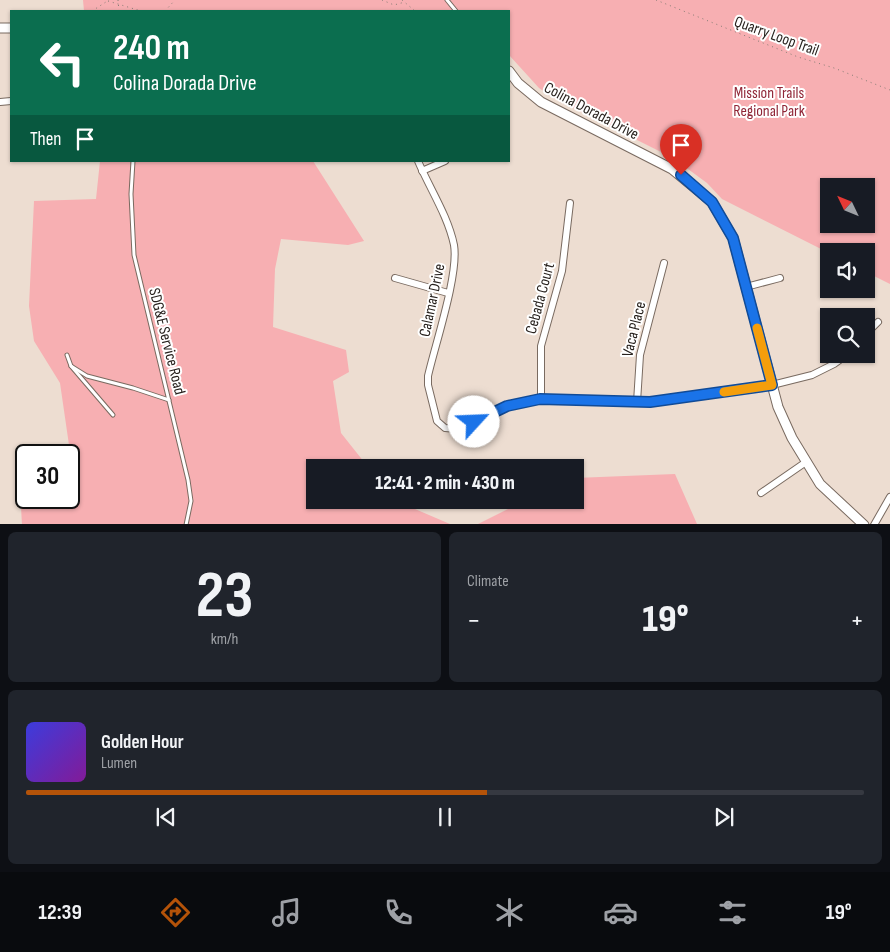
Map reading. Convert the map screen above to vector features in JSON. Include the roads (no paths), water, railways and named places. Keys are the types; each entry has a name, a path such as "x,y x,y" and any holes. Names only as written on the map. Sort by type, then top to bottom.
{"street":[{"name":"Colina Dorada Drive","path":"510,72 518,83 541,102 672,169 689,181 712,202 733,238 778,407 806,462 820,484 864,524"},
{"name":"Calamar Drive","path":"418,162 448,225 454,247 453,274 428,376 428,385 437,421 445,428 456,429 507,406 540,399"},
{"path":"422,171 443,162"},
{"name":"Cebada Court","path":"540,399 540,346 562,272 570,203"},
{"name":"Vaca Place","path":"637,402 640,355 664,263"},
{"path":"395,278 448,293"},
{"path":"746,287 780,278"},
{"path":"875,325 878,322"},
{"path":"540,399 637,402 772,385 812,375 835,363"},
{"path":"761,493 806,462"},
{"path":"874,524 890,497"}],"lane":[{"path":"447,0 455,10"},
{"name":"SDG&E Service Road","path":"134,162 131,194 134,255 170,400 190,501 186,524"},
{"path":"67,355 71,366 113,415"},
{"path":"71,366 87,376 134,388 170,400"}],"park label":[{"name":"Mission Trails Regional Park","path":"769,101"}]}
